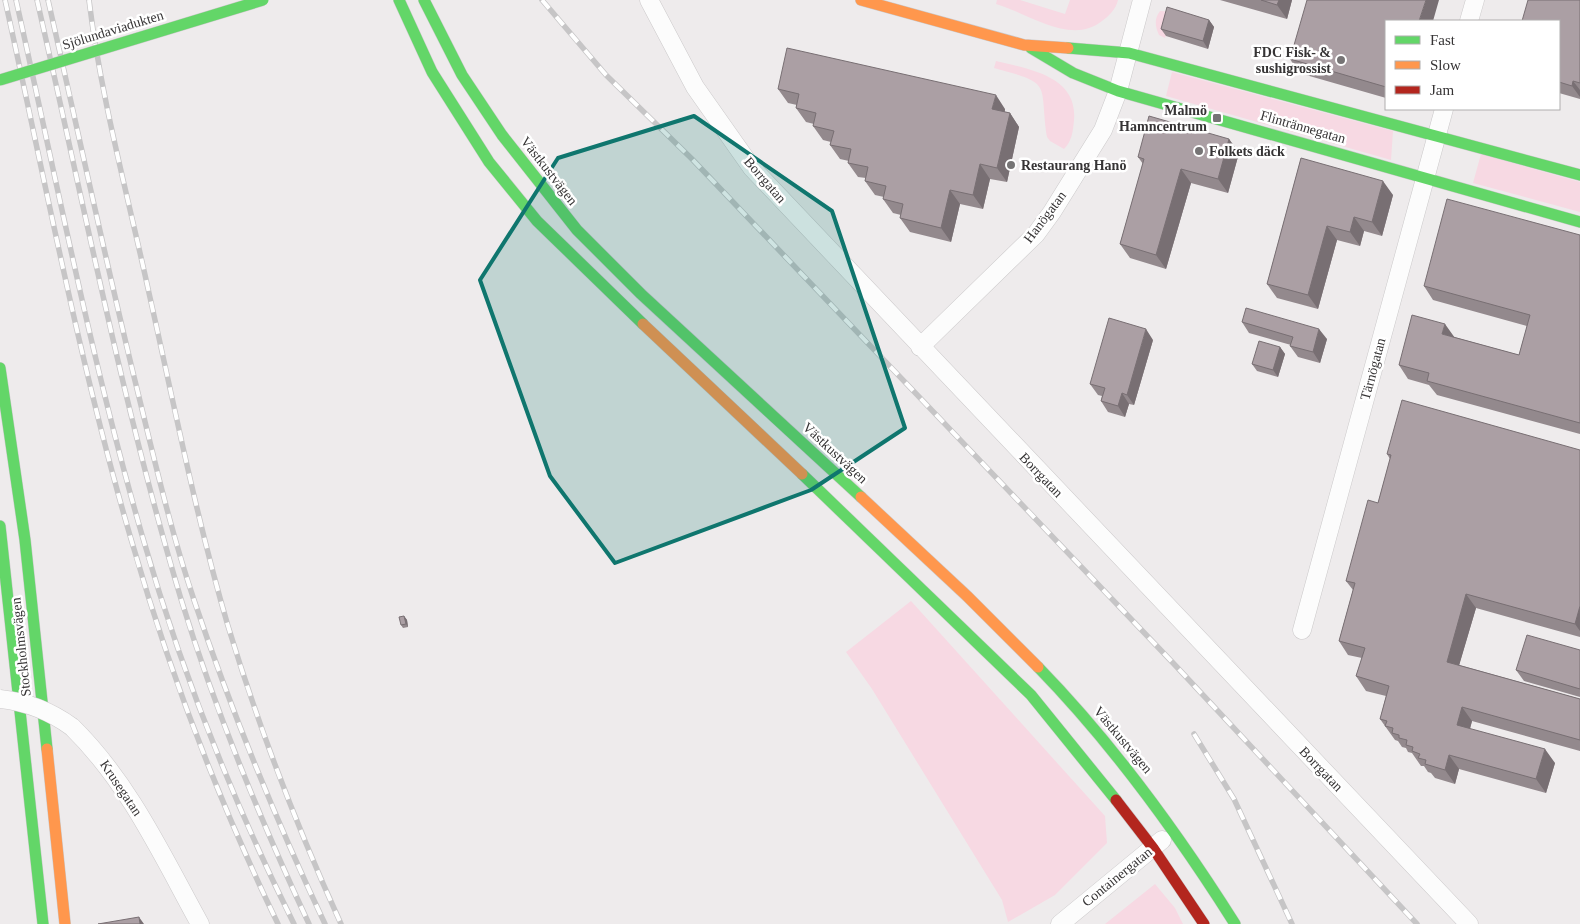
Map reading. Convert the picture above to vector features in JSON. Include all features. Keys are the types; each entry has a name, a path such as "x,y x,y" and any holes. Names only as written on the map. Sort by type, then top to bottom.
{"main road":[{"name":"Sjölundaviadukten","path":"0,68 226,0"},
{"name":"Sjölundaviadukten","path":"0,80 263,0"},
{"path":"399,0 432,72 489,162 537,220 588,272 995,658 1030,695 1080,754 1153,848 1204,924"},
{"name":"Västkustvägen","path":"424,0 462,75 502,135 577,230 642,294 988,617 1071,701 1134,776 1173,830 1235,924"},
{"name":"Flintrännegatan","path":"861,0 1024,44 1130,53 1580,174"},
{"name":"Flintrännegatan","path":"1024,44 1073,72 1118,91 1580,222"},
{"name":"Stockholmsvägen","path":"0,368 25,540 65,924"},
{"name":"Stockholmsvägen","path":"0,526 43,924"}],"street":[{"name":"Borrgatan","path":"649,0 695,87 752,168 1469,924"},
{"name":"Hanögatan","path":"920,347 1036,234 1052,212 1103,130 1130,53 1142,0"},
{"path":"1469,20 1475,0"},
{"name":"Tärnögatan","path":"1302,630 1444,110"},
{"name":"Krusegatan","path":"0,699 32,705 49,712 72,727 104,762 137,809 200,924"},
{"name":"Containergatan","path":"1060,924 1173,830"}],"highlighted area":[{"path":"694,116 832,211 905,428 811,490 615,563 550,476 480,280 558,158"}],"shaded area":[{"path":"997,0 1020,0 1065,14 1070,0 1118,0 1112,12 1102,21 1090,28 1077,30 1063,29 1035,20 996,4"},
{"path":"1160,11 1173,12 1165,38 1159,35 1156,26 1156,20"},
{"path":"996,61 1023,67 1049,77 1060,84 1068,93 1073,105 1074,120 1073,132 1064,149 1050,141 1047,137 1043,95 1040,88 1035,82 1026,78 994,68"},
{"path":"1172,72 1393,131 1391,160 1166,96"},
{"path":"1481,154 1580,182 1580,212 1473,183"},
{"path":"911,601 1105,816 1107,843 1055,895 1008,922 1002,900 872,689 846,652"},
{"path":"1155,884 1175,908 1183,924 1105,924"}],"building":[{"path":"1261,0 1279,0 1277,5"},
{"path":"1307,0 1426,0 1419,20 1385,20 1385,87 1290,59"},
{"path":"1528,0 1580,0 1580,83 1573,81 1572,86 1560,82 1560,20 1522,20"},
{"path":"1167,7 1209,20 1203,41 1161,29"},
{"path":"787,48 996,95 992,109 1010,113 997,168 980,164 973,195 950,190 941,228 900,218 903,204 883,199 886,186 865,181 868,167 848,163 851,149 830,145 834,131 813,126 816,113 796,108 799,94 778,89"},
{"path":"1149,116 1229,139 1218,179 1181,169 1156,255 1120,244 1144,159 1138,157"},
{"path":"1301,158 1383,181 1372,222 1354,217 1350,232 1327,226 1308,295 1267,284"},
{"path":"1447,199 1580,235 1580,423 1427,381 1429,373 1399,365 1412,315 1445,324 1442,334 1519,355 1530,315 1424,286"},
{"path":"1246,308 1319,329 1313,352 1290,346 1293,337 1242,322"},
{"path":"1109,318 1146,329 1127,395 1122,393 1118,406 1101,401 1105,388 1090,384"},
{"path":"1259,341 1280,347 1273,370 1252,364"},
{"path":"1402,400 1580,450 1580,606 1575,624 1466,594 1447,662 1580,699 1580,740 1462,707 1457,725 1545,749 1536,779 1449,755 1445,770 1425,764 1426,760 1418,758 1420,754 1412,751 1413,747 1406,745 1407,740 1399,738 1399,735 1392,733 1393,728 1385,726 1387,721 1380,719 1389,686 1356,676 1365,648 1339,641 1355,583 1346,581 1368,500 1378,503 1391,455 1387,454"},
{"path":"404,616 406,624 401,625 399,617"},
{"path":"1527,635 1580,650 1580,689 1516,670"},
{"path":"139,917 140,924 98,924"}],"railway":[{"path":"5,0 79,338 112,472 131,539 178,686 196,734 235,830 278,924"},
{"path":"16,0 106,402 157,585 190,684 209,732 249,829 294,924"},
{"path":"37,0 104,301 140,451 181,599 208,682 239,764 309,924"},
{"path":"48,0 126,344 178,549 208,641 239,723 271,804 325,924"},
{"path":"89,0 100,74 186,460 216,585 266,740 309,851 341,924"},
{"path":"542,0 606,75 692,159 1174,664 1417,924"},
{"path":"1194,734 1234,799 1292,924"}],"traffic: fast":[{"path":"0,80 263,0"},
{"path":"399,0 432,72 489,162 537,221 643,324"},
{"path":"424,0 462,75 502,135 577,230 641,294 861,497"},
{"path":"1031,48 1073,73 1118,91 1580,222"},
{"path":"1068,48 1129,53 1580,175"},
{"path":"0,368 25,540 47,749"},
{"path":"802,474 1031,695 1116,800"},
{"path":"0,526 43,924"},
{"path":"1038,667 1093,727 1143,790 1235,924"}],"traffic: slow":[{"path":"861,0 1024,45 1068,48"},
{"path":"643,324 802,474"},
{"path":"861,497 967,596 1038,667"},
{"path":"47,749 65,924"}],"traffic: jam":[{"path":"1116,800 1153,848 1204,924"}],"place":[{"name":"FDC Fisk- & sushigrossist","path":"1341,60"},
{"name":"Malmö Hamncentrum","path":"1217,118"},
{"name":"Folkets däck","path":"1199,151"},
{"name":"Restaurang Hanö","path":"1011,165"}]}
